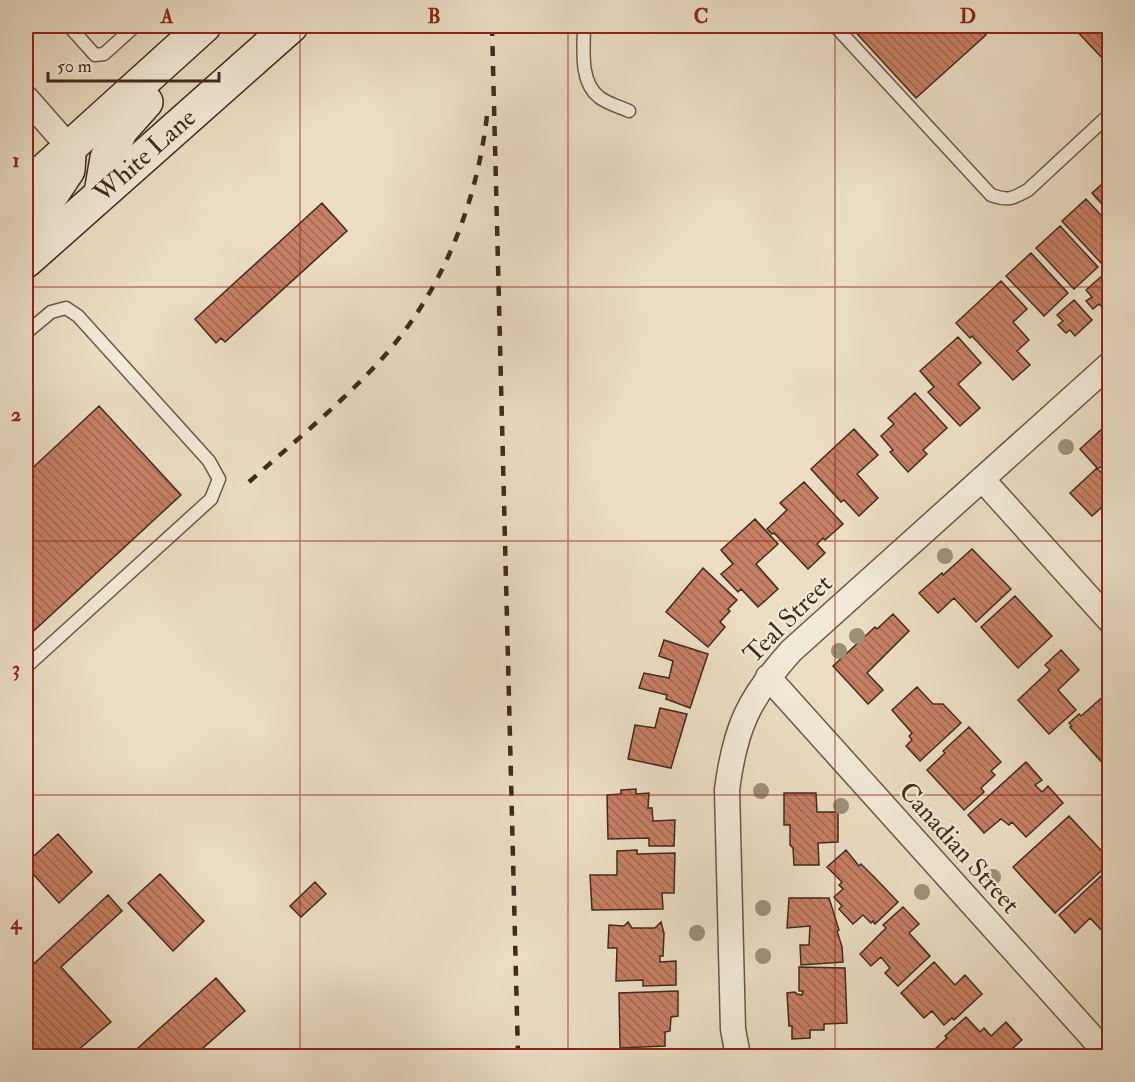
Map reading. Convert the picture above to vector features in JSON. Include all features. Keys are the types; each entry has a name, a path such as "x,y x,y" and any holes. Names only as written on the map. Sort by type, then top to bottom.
{"main road":[{"name":"White Lane","path":"26,187 204,26"},
{"path":"101,193 106,158 121,130 212,26"},
{"name":"White Lane","path":"26,261 287,28"},
{"path":"26,233 68,170 70,148"}],"street":[{"path":"26,98 70,148"},
{"name":"Teal Street","path":"738,1056 732,1029 727,790 731,757 742,723 756,693 790,651 1110,364"},
{"path":"982,479 1110,621"},
{"name":"Canadian Street","path":"768,677 1109,1056"}],"lane":[{"path":"69,26 95,55 100,56 135,26"},
{"path":"584,26 585,74 598,97 629,111"},
{"path":"835,26 991,195 1001,199 1013,199 1028,190 1110,114"},
{"path":"26,333 51,312 66,308 78,316 208,461 219,479 211,499 26,667"}],"building":[{"path":"850,26 978,26 986,35 916,98"},
{"path":"1072,26 1110,26 1110,55 1104,60"},
{"path":"1110,177 1110,213 1092,193"},
{"path":"1086,199 1110,225 1110,257 1102,264 1062,221"},
{"path":"322,203 347,231 225,342 221,338 216,343 195,319"},
{"path":"1060,226 1098,267 1074,289 1036,248"},
{"path":"1031,253 1068,293 1044,316 1006,276"},
{"path":"1104,274 1110,280 1110,304 1104,309 1099,304 1093,309 1086,301 1092,297 1086,290"},
{"path":"1001,281 1027,309 1013,322 1029,340 1017,351 1030,365 1013,380 972,336 970,338 956,323"},
{"path":"1074,300 1092,320 1075,336 1070,330 1066,333 1058,325 1063,321 1057,315"},
{"path":"958,337 981,363 958,384 980,408 960,426 928,392 934,387 920,371"},
{"path":"915,393 947,428 923,450 927,454 908,472 890,452 893,450 881,436 894,424 888,418"},
{"path":"99,406 181,495 26,638 26,474"},
{"path":"1104,427 1110,433 1110,459 1098,469 1080,449"},
{"path":"854,429 878,455 857,474 878,498 859,516 844,500 841,502 811,469"},
{"path":"1097,468 1110,482 1110,500 1092,516 1070,493"},
{"path":"804,482 843,524 817,544 825,553 808,569 774,533 772,534 767,529 787,510 780,503"},
{"path":"755,519 778,544 756,564 778,589 758,607 741,589 738,592 721,574 733,564 721,550"},
{"path":"972,549 1011,589 976,622 954,598 938,613 919,593"},
{"path":"703,568 737,600 720,622 725,627 708,647 666,612"},
{"path":"1015,596 1052,636 1018,668 981,627"},
{"path":"893,614 909,631 867,673 883,690 868,704 833,666 875,627 877,629"},
{"path":"664,640 708,654 690,708 666,699 667,695 639,688 644,673 669,678 673,661 659,656"},
{"path":"1061,650 1079,670 1058,690 1076,710 1049,734 1018,700 1050,670 1045,665"},
{"path":"917,687 933,704 943,704 961,723 920,761 906,746 912,740 909,736 912,733 892,710"},
{"path":"1105,695 1110,700 1110,764 1106,767 1070,727 1072,726 1069,723 1079,714 1081,716"},
{"path":"660,708 687,714 671,768 628,759 635,725 655,728"},
{"path":"969,727 1001,762 991,771 995,775 981,788 984,792 964,810 927,770 945,753 943,751"},
{"path":"1026,762 1042,780 1035,785 1042,792 1048,786 1063,803 1026,837 1012,822 1009,825 1001,819 984,833 968,815"},
{"path":"636,789 636,794 649,793 648,808 652,808 653,821 675,820 674,846 649,846 649,838 608,839 607,795 621,794 621,790"},
{"path":"784,793 816,793 817,812 838,812 838,842 818,843 819,865 794,865 793,848 790,845 790,825 784,825"},
{"path":"1069,816 1110,860 1110,863 1055,913 1013,867"},
{"path":"58,834 92,872 59,903 26,866 26,863"},
{"path":"637,850 637,854 675,853 674,893 662,893 663,909 592,910 590,875 617,875 617,851"},
{"path":"846,850 859,866 861,864 898,902 875,924 863,915 853,924 839,909 842,906 834,897 843,889 839,885 842,882 827,867"},
{"path":"160,874 204,921 173,951 128,903"},
{"path":"1101,876 1110,885 1110,939 1090,918 1075,933 1059,915"},
{"path":"315,882 326,894 301,917 290,906"},
{"path":"108,895 122,911 61,967 111,1022 71,1056 26,1056 26,971"},
{"path":"789,898 829,898 839,930 837,931 842,947 843,962 801,965 800,945 809,945 810,926 787,928"},
{"path":"903,907 919,924 909,933 930,956 898,986 885,973 890,968 881,957 871,966 860,954 886,928 883,925"},
{"path":"628,922 632,928 655,928 661,922 664,933 663,956 660,956 660,962 676,961 676,985 643,986 643,980 616,981 617,948 608,948 609,925 624,926"},
{"path":"934,962 955,985 965,975 982,994 954,1020 952,1018 944,1025 932,1011 924,1018 901,993"},
{"path":"799,967 845,968 847,1023 824,1024 824,1030 810,1030 810,1038 792,1039 787,993 795,992 802,995 803,991 799,991"},
{"path":"216,978 245,1011 194,1056 129,1056"},
{"path":"678,991 678,1016 671,1017 670,1031 665,1032 665,1046 620,1048 619,993"},
{"path":"966,1017 980,1032 984,1028 991,1036 1006,1022 1022,1040 1004,1056 940,1056 934,1050 947,1038 945,1036"}],"railway":[{"path":"492,26 518,1056"},
{"path":"249,482 316,424 364,378 402,335 422,306 454,243 466,210 476,176 488,106"}]}
